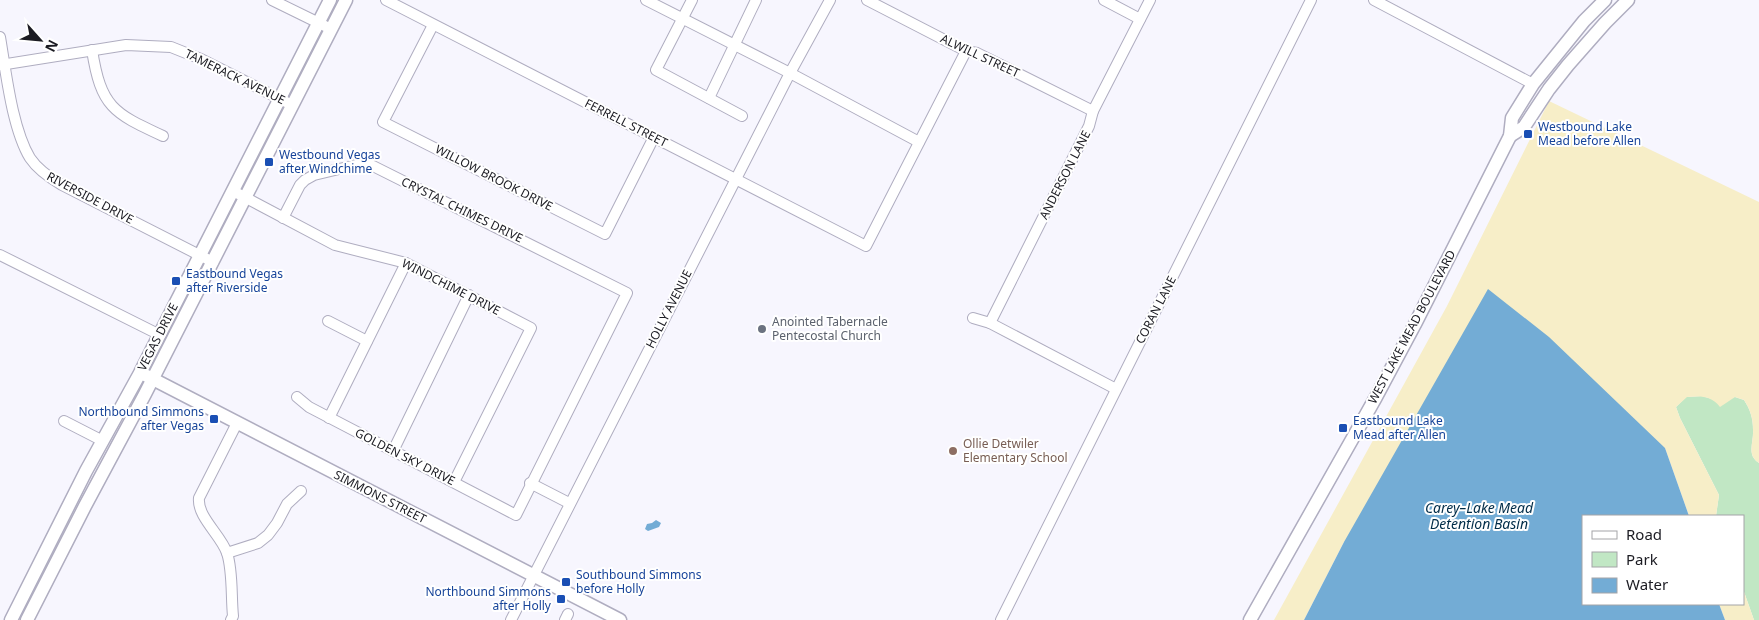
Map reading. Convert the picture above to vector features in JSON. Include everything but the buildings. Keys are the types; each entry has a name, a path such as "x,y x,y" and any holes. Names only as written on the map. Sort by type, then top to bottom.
{"main road":[{"name":"VEGAS DRIVE","path":"10,620 160,335 330,0"},
{"name":"VEGAS DRIVE","path":"27,620 213,262 346,0"},
{"name":"WEST LAKE MEAD BOULEVARD","path":"1250,620 1380,389 1510,136 1512,118 1533,84 1584,21 1605,0"},
{"name":"WEST LAKE MEAD BOULEVARD","path":"1510,136 1524,127 1549,88 1604,23 1628,0"},
{"name":"SIMMONS STREET","path":"140,373 615,619"},
{"path":"36,569 50,576"}],"street":[{"path":"272,0 331,29"},
{"name":"FERRELL STREET","path":"386,0 866,246 919,142"},
{"path":"646,0 790,73 919,142 966,51"},
{"path":"692,0 656,70 742,116"},
{"path":"709,98 756,0"},
{"name":"HOLLY AVENUE","path":"511,620 790,73 830,0"},
{"name":"ALWILL STREET","path":"867,0 966,51 977,53 1093,111"},
{"path":"1104,0 1140,19"},
{"name":"ANDERSON LANE","path":"990,323 1089,126 1093,111 1150,0"},
{"name":"CORAN LANE","path":"1002,620 1311,0"},
{"path":"1374,0 1533,84"},
{"name":"WILLOW BROOK DRIVE","path":"433,25 383,122 605,234 654,137"},
{"name":"RIVERSIDE DRIVE","path":"0,37 2,65 19,135 31,159 44,173 62,185 213,262"},
{"name":"TAMERACK AVENUE","path":"2,65 126,45 171,47 292,105"},
{"path":"92,50 95,74 100,90 110,106 130,121 163,136"},
{"name":"CRYSTAL CHIMES DRIVE","path":"283,218 300,185 310,176 366,164 627,292 530,483"},
{"name":"WINDCHIME DRIVE","path":"233,191 336,245 406,263 531,328 454,482"},
{"path":"0,255 160,335"},
{"path":"329,418 406,263"},
{"path":"393,451 469,295"},
{"path":"973,318 990,323 1116,389"},
{"path":"328,321 368,341"},
{"name":"GOLDEN SKY DRIVE","path":"297,397 309,407 329,418 516,515 530,483"},
{"path":"64,421 103,441"},
{"path":"237,423 199,498 199,504 201,511 227,553 232,618 243,620"},
{"path":"530,483 570,503"},
{"path":"227,553 258,544 268,535 287,504 301,491"}],"green space":[{"path":"1702,396 1715,400 1735,397 1744,400 1752,418 1752,452 1755,460 1759,463 1759,620 1754,620 1744,592 1744,515 1716,515 1719,495 1676,407 1686,397"}],"sand":[{"path":"1549,101 1759,202 1759,463 1755,460 1752,452 1752,422 1744,400 1735,397 1720,407 1709,398 1687,397 1676,407 1719,495 1716,515 1689,515 1665,448 1344,542 1304,620 1274,620 1447,306"},
{"path":"1744,592 1754,620 1725,620 1719,605 1744,605"}],"water":[{"name":"Carey–Lake Mead Detention Basin","path":"1488,289 1549,337 1665,448 1689,515 1582,515 1582,605 1719,605 1725,620 1304,620 1344,542"},
{"path":"656,520 661,523 659,527 648,531 645,529 647,524"}],"place":[{"name":"Westbound Lake Mead before Allen","path":"1528,134"},
{"name":"Westbound Vegas after Windchime","path":"269,162"},
{"name":"Eastbound Vegas after Riverside","path":"176,281"},
{"name":"Anointed Tabernacle Pentecostal Church","path":"762,329"},
{"name":"Northbound Simmons after Vegas","path":"214,419"},
{"name":"Eastbound Lake Mead after Allen","path":"1343,428"},
{"name":"Ollie Detwiler Elementary School","path":"953,451"},
{"name":"Southbound Simmons before Holly","path":"566,582"},
{"name":"Northbound Simmons after Holly","path":"561,599"}]}
